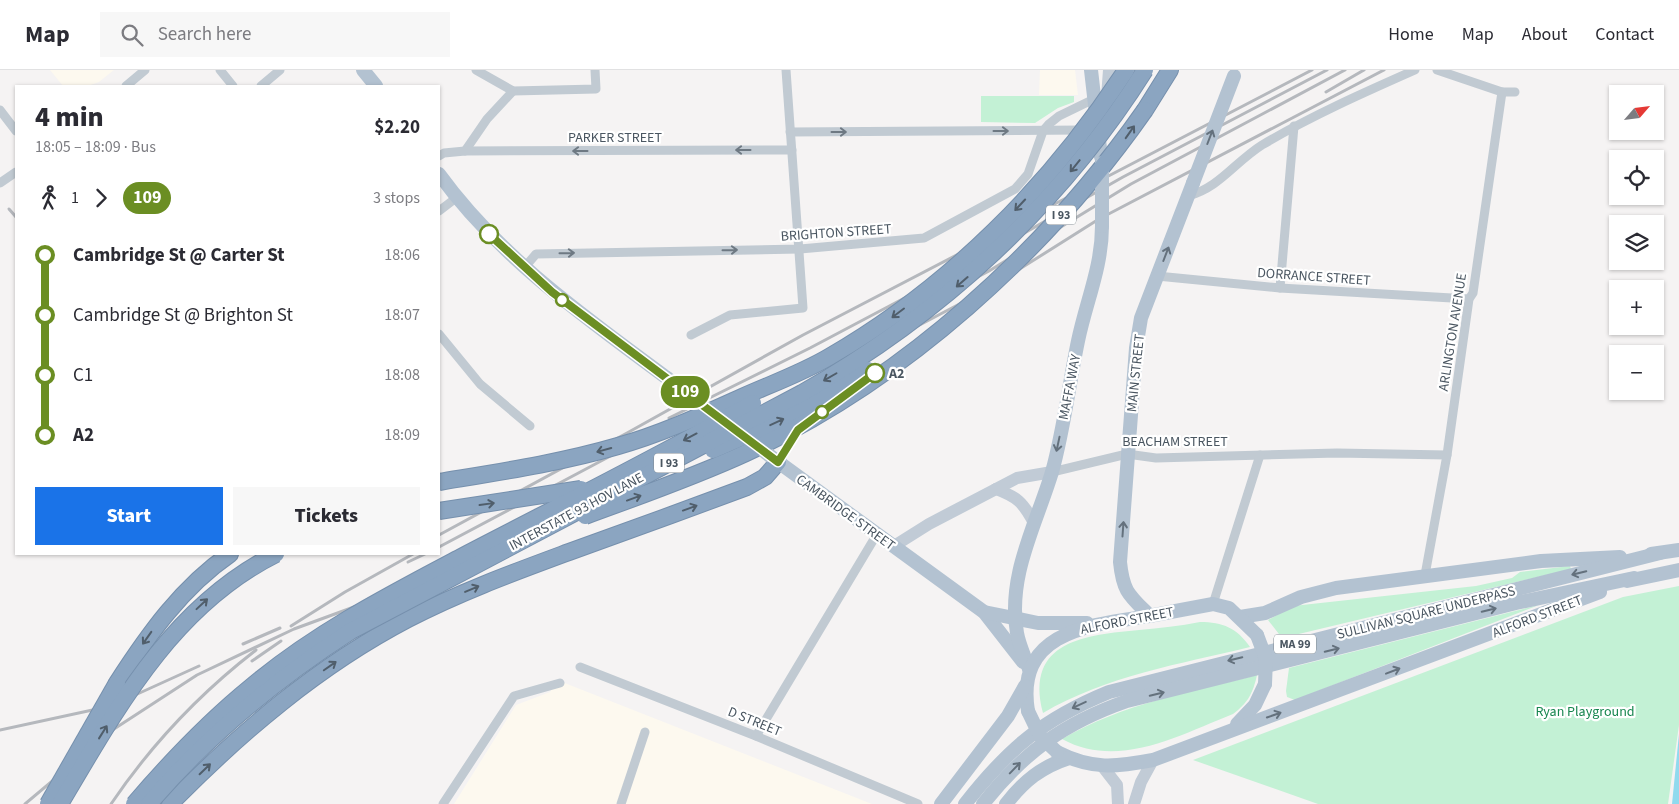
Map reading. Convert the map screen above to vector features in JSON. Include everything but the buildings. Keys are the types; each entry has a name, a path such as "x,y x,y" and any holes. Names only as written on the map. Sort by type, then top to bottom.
{"highway":[{"name":"I 93","path":"134,804 170,762 223,710 282,663 329,631 375,603 732,414 827,359 890,319 921,296 1008,218 1076,140 1126,70"},
{"name":"INTERSTATE 93 HOV LANE","path":"150,804 185,764 238,713 288,673 351,631 810,388 868,354 932,308 991,256 1044,201 1094,142 1145,70"},
{"name":"I 93","path":"138,804 173,764 226,712 284,666 346,623 414,585 479,555 675,483 747,452 844,400 875,379 936,333 1023,256 1075,199 1124,140 1170,70"},
{"path":"440,511 594,486 654,470 715,449 766,428 821,399 965,307"},
{"path":"440,482 547,463 621,446 700,416 827,359"},
{"path":"170,804 224,751 282,701 343,657 408,619 503,576 747,487 765,477 774,459"},
{"path":"48,804 117,683 152,631 190,588 229,555"},
{"path":"60,804 129,691 161,647 209,597 244,571 274,555"}],"main road":[{"path":"363,70 375,85"},
{"name":"MAFFA WAY","path":"1029,669 1017,636 1015,619 1016,584 1034,523 1052,472 1080,330 1099,267 1102,226 1102,157 1090,70"},
{"path":"1102,157 1109,70"},
{"name":"MAIN STREET","path":"1150,616 1127,593 1122,578 1120,562 1138,333 1157,276 1235,73"},
{"name":"CAMBRIDGE STREET","path":"440,175 456,198 478,223 524,268 552,292 774,459 984,612 1029,669"},
{"name":"BEACHAM STREET","path":"894,546 929,524 1017,478 1052,472"},
{"path":"996,489 1016,497 1024,505 1034,523"},
{"name":"MA 99","path":"1660,553 1679,550"},
{"path":"1240,617 1265,613 1319,592 1425,575 1541,561 1660,553"},
{"name":"SULLIVAN SQUARE UNDERPASS","path":"965,804 1007,755 1031,734 1058,715 1109,692 1660,553"},
{"name":"ALFORD STREET","path":"1228,731 1249,714 1265,684 1266,659 1257,635 1229,608 1213,604 1150,616 1103,622 1061,635 1045,649 1029,669 1026,685 1028,711 1040,736 1063,755 1103,767 1153,760 1332,694 1634,578 1679,570"},
{"name":"SULLIVAN SQUARE UNDERPASS","path":"983,804 1019,764 1042,744 1067,726 1098,711 1136,699 1516,603 1634,578"},
{"name":"CAMBRIDGE STREET","path":"984,612 1038,623 1103,622"},
{"path":"942,804 1008,716 1026,685"},
{"path":"1006,804 1027,780 1063,755"},
{"path":"1134,804 1141,782 1153,760"},
{"path":"1103,767 1116,785 1118,804"}],"street":[{"path":"127,85 146,70"},
{"path":"220,70 232,85"},
{"path":"262,85 280,70"},
{"path":"476,70 513,91 596,89 595,70"},
{"path":"691,335 730,315 803,308 786,70"},
{"path":"1188,196 1210,188 1247,155 1294,126 1415,70"},
{"path":"1438,70 1502,92 1515,92"},
{"path":"465,151 487,119 513,91"},
{"name":"ARLINGTON AVENUE","path":"1425,575 1447,454 1469,299 1472,293 1485,216 1502,92"},
{"path":"1044,131 1059,116 1094,99"},
{"path":"0,110 15,130"},
{"path":"1280,288 1294,126"},
{"path":"790,132 1088,130 1099,134"},
{"name":"BRIGHTON STREET","path":"524,268 536,254 800,249 916,240 930,236 1015,189 1023,182 1036,156 1044,131"},
{"name":"PARKER STREET","path":"440,155 444,153 465,151 792,150"},
{"path":"0,184 15,173"},
{"path":"440,210 456,198"},
{"name":"DORRANCE STREET","path":"1157,276 1280,288 1469,299"},
{"path":"440,335 480,384 530,426"},
{"name":"BEACHAM STREET","path":"1052,472 1127,454 1156,458 1260,455 1447,454"},
{"path":"1213,604 1260,455"},
{"path":"756,736 877,534"},
{"name":"D STREET","path":"580,667 756,736 918,804"},
{"path":"444,804 514,696 560,682"},
{"path":"621,804 645,732"}],"shaded area":[{"path":"50,70 114,70 99,82 91,85 62,85"},
{"path":"1040,70 1075,70 1078,95 1039,95"},
{"path":"557,680 872,804 454,804 516,705 550,692"}],"green space":[{"path":"981,96 1074,96 1074,102 1058,108 1035,123 981,122"},
{"path":"1570,566 1571,569 1282,638 1268,620 1293,606 1476,586 1512,578 1520,572"},
{"name":"Ryan Playground","path":"1679,586 1679,725 1668,804 1318,804 1193,760 1623,597"},
{"path":"1539,605 1295,700 1287,697 1289,668"},
{"path":"1200,622 1216,623 1229,627 1240,635 1250,647 1118,680 1067,700 1043,713 1040,689 1043,670 1051,656 1064,646 1081,639 1099,635"},
{"path":"1257,675 1249,697 1243,706 1233,714 1149,746 1105,751 1083,748 1062,739 1085,727 1132,708 1182,693"}],"water":[{"path":"1679,734 1679,804 1672,804"}],"railway":[{"path":"440,534 803,335 1312,70"},
{"path":"669,418 810,348 982,257 1123,177 1327,70"},
{"path":"440,546 633,444 685,419 817,362 989,271 1131,184 1345,70"},
{"path":"1326,92 1364,70"},
{"path":"25,804 114,729 197,675 294,629 392,593 473,560 988,289 1099,219 1384,70"},
{"path":"9,209 15,216"},
{"path":"291,626 345,592 411,555"},
{"path":"408,562 423,555"},
{"path":"243,644 280,628"},
{"path":"252,661 281,641"},
{"path":"111,804 126,782 177,721 215,684 256,650"},
{"path":"0,730 111,706 199,666"}],"bus line":[{"name":"109","path":"489,234 552,292 778,462 798,430 875,373"}],"place":[{"name":"A2","path":"875,373"}]}
